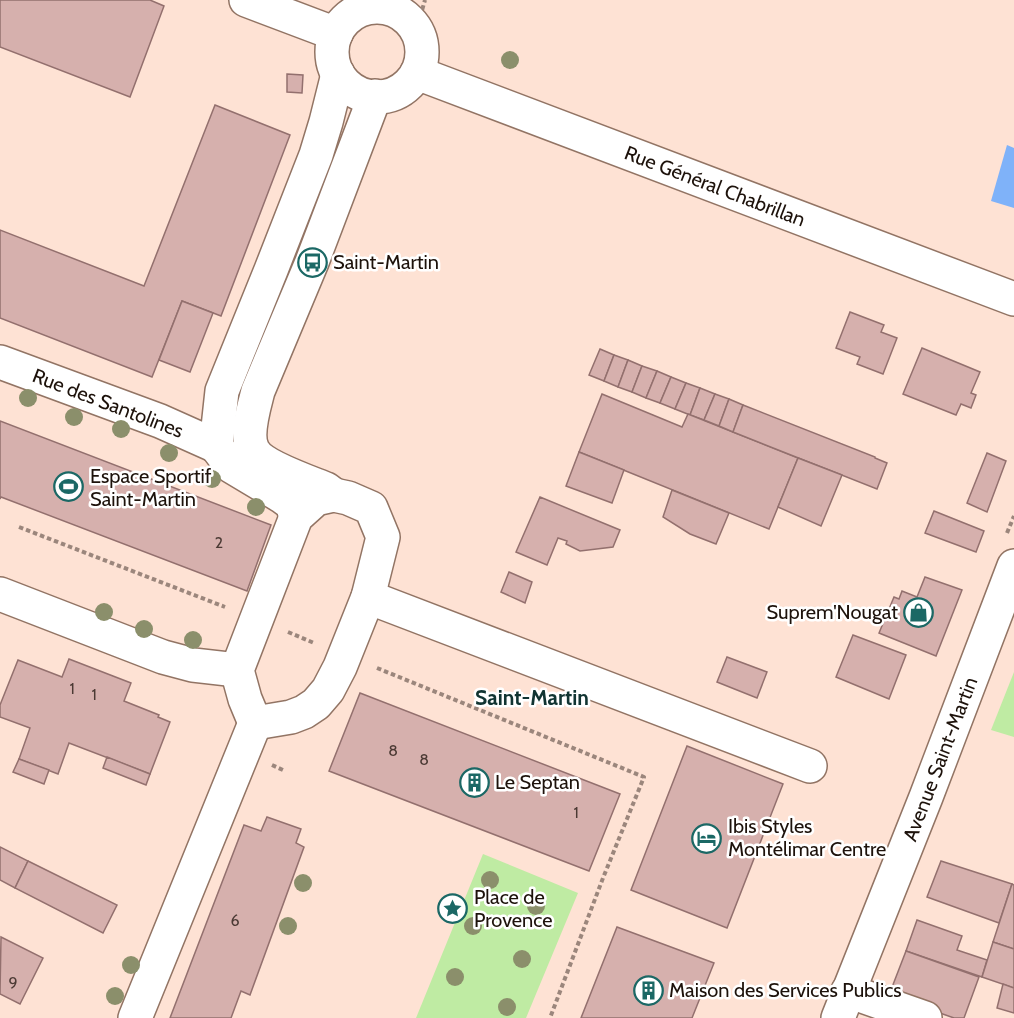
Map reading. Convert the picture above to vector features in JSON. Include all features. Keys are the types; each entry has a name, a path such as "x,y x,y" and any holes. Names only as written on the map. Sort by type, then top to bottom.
{"street":[{"path":"246,0 336,34"},
{"path":"401,8 418,33 422,48 420,64 423,62 412,81 400,90 389,95 361,94 348,86 338,74 333,60 332,47 336,34 345,20 352,15 401,8"},
{"name":"Rue Général Chabrillan","path":"423,62 1014,299"},
{"path":"296,517 292,504 231,466 216,446 222,391 316,155 338,74"},
{"path":"334,495 326,489 265,463 253,452 250,438 258,391 312,262 375,96"},
{"name":"Rue des Santolines","path":"0,362 160,421 216,446"},
{"path":"135,1018 255,723 237,670 296,517 316,499 334,495 348,498 371,508 383,537 368,597 340,667 328,690 316,704 304,712 291,717 255,723"},
{"name":"Avenue Saint-Martin","path":"843,1004 926,797 1014,566"},
{"path":"0,594 163,657 193,665 237,670"},
{"path":"368,597 810,766"},
{"path":"843,1004 925,1018"}],"path":[{"path":"401,8 425,34 423,62"},
{"path":"549,1018 644,777"}],"green space":[{"path":"1014,672 1014,737 991,730"},
{"path":"483,854 578,893 526,1018 416,1018"}],"water":[{"path":"1007,145 1014,148 1014,208 991,201"}],"building":[{"path":"0,0 150,0 164,6 130,97 0,47"},
{"path":"287,74 303,75 302,93 287,92"},
{"path":"215,105 290,135 221,316 182,301 152,377 0,318 0,230 144,286"},
{"path":"182,301 213,313 190,372 159,360"},
{"path":"850,312 884,325 881,332 897,338 883,374 857,364 860,357 836,348"},
{"path":"922,348 980,372 971,393 976,395 971,408 961,404 956,415 903,394"},
{"path":"600,349 614,355 604,381 589,375"},
{"path":"614,355 628,360 618,387 604,381"},
{"path":"628,360 642,366 632,392 618,387"},
{"path":"642,366 657,371 646,398 632,392"},
{"path":"657,371 671,377 660,403 646,398"},
{"path":"671,377 686,383 675,409 660,403"},
{"path":"686,383 700,388 690,415 675,409"},
{"path":"700,388 715,394 704,420 690,415"},
{"path":"602,394 682,427 688,414 798,458 769,529 579,452"},
{"path":"715,394 729,399 719,426 704,420"},
{"path":"729,399 743,405 733,432 719,426"},
{"path":"743,405 887,463 877,489 733,432"},
{"path":"0,421 271,525 247,591 1,497 0,499"},
{"path":"579,452 624,470 612,503 566,486"},
{"path":"987,453 1006,461 987,512 967,503"},
{"path":"798,458 842,475 821,526 778,507"},
{"path":"672,490 729,513 716,544 690,534 663,517"},
{"path":"540,497 620,530 613,547 580,551 566,544 567,541 558,538 547,565 516,552"},
{"path":"934,511 984,531 976,552 925,533"},
{"path":"509,572 532,582 525,603 501,592"},
{"path":"925,577 962,590 936,656 879,633 894,597 899,599 902,591 917,597"},
{"path":"853,635 906,655 889,699 836,677"},
{"path":"727,657 767,672 757,698 717,682"},
{"path":"69,659 131,683 124,701 170,722 150,774 69,743 58,774 19,759 30,728 0,717 0,705 18,660 62,677"},
{"name":"Le Septan","path":"360,693 620,794 589,871 329,771"},
{"path":"687,746 783,784 727,928 631,890"},
{"path":"107,757 150,774 146,785 103,768"},
{"path":"19,759 49,770 44,784 13,772"},
{"path":"267,817 301,829 296,843 304,847 250,995 241,991 231,1018 170,1018 244,825 261,831"},
{"path":"0,847 28,861 15,888 0,880"},
{"path":"28,861 117,905 103,933 15,888"},
{"path":"941,861 1012,884 999,923 927,897"},
{"path":"1012,884 1014,885 1014,949 993,942"},
{"path":"917,920 962,936 957,950 987,960 982,977 906,951"},
{"name":"Maison des Services Publics","path":"617,927 714,963 692,1018 581,1018"},
{"path":"1,937 43,958 20,1004 0,994"},
{"path":"993,942 1014,949 1014,988 982,977"},
{"path":"906,951 979,977 964,1018 954,1018 889,995"},
{"path":"1003,984 1014,988 1014,1013 997,1008"}],"place":[{"name":"Saint-Martin","path":"312,262"},
{"name":"Espace Sportif Saint-Martin","path":"69,487"},
{"name":"Suprem'Nougat","path":"919,612"},
{"name":"Le Septan","path":"474,782"},
{"name":"Ibis Styles Montélimar Centre","path":"707,838"},
{"name":"Place de Provence","path":"453,908"},
{"name":"Maison des Services Publics","path":"648,990"}],"district":[{"name":"Saint-Martin","path":"532,698"}]}
